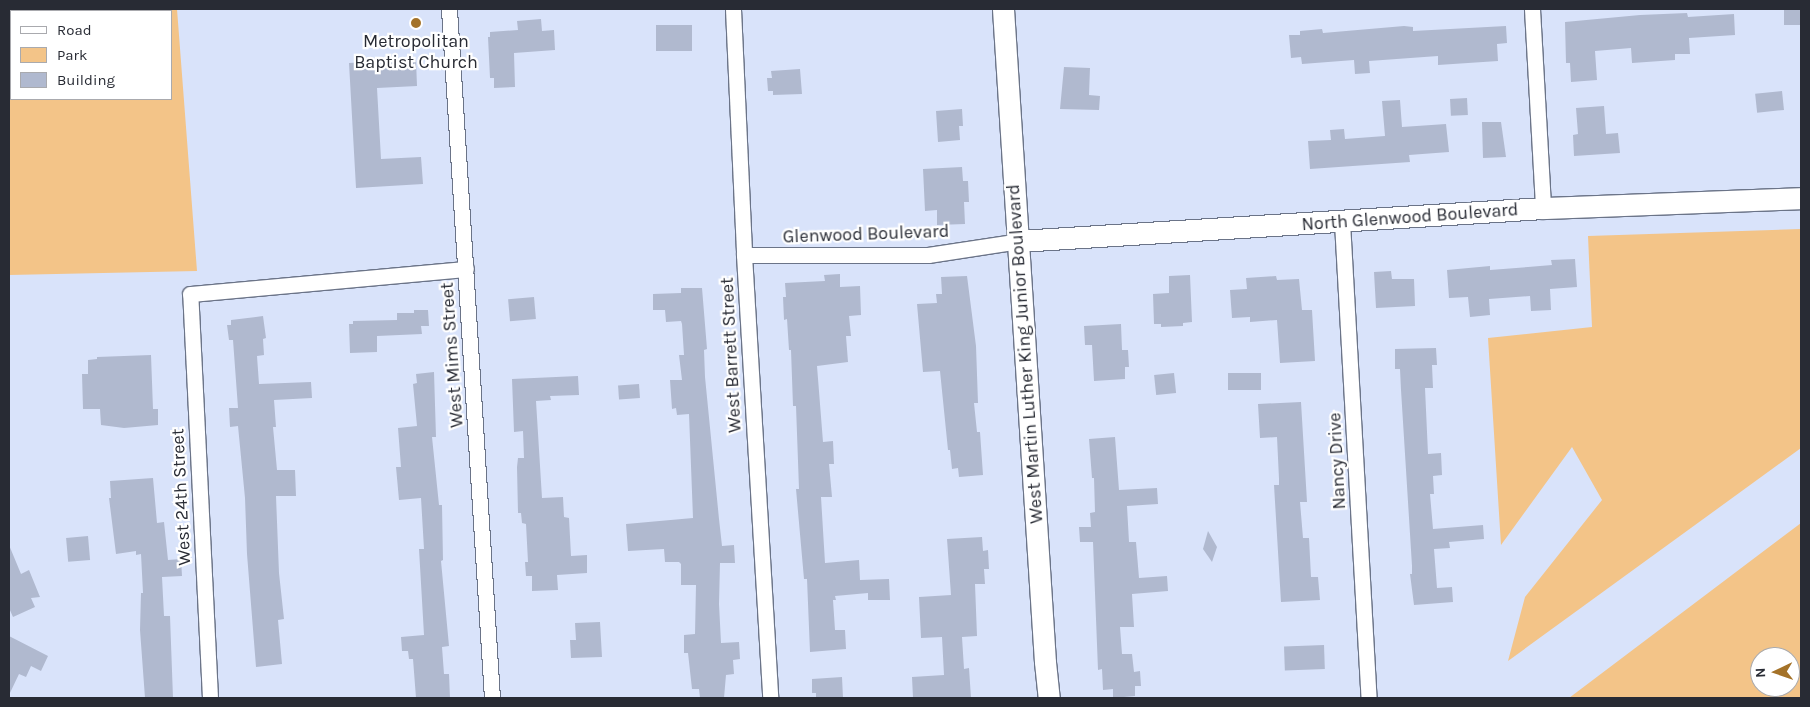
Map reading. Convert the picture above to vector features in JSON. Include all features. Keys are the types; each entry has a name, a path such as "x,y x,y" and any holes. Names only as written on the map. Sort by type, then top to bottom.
{"street":[{"name":"West Mims Street","path":"449,9 492,698"},
{"name":"West Barrett Street","path":"733,9 744,255 770,698"},
{"name":"West Martin Luther King Junior Boulevard","path":"1003,9 1043,633 1049,698"},
{"path":"1532,9 1543,208"},
{"name":"North Glenwood Boulevard","path":"1019,241 1543,208 1801,198"},
{"name":"Nancy Drive","path":"1342,222 1369,698"},
{"name":"Glenwood Boulevard","path":"744,255 928,255 1019,241"},
{"name":"West 24th Street","path":"210,698 190,294 466,269"}],"green space":[{"path":"9,9 177,9 197,271 9,275"},
{"path":"1801,229 1801,448 1508,661 1525,597 1602,500 1572,447 1501,545 1488,338 1592,327 1588,236"},
{"path":"1801,523 1801,698 1569,698"}],"building":[{"path":"1784,9 1801,9 1801,25 1784,25"},
{"path":"1687,13 1688,17 1734,14 1735,35 1689,38 1690,54 1675,54 1675,60 1632,63 1631,48 1595,51 1597,80 1571,82 1570,63 1566,63 1565,22"},
{"path":"541,19 542,31 554,30 555,50 514,53 515,87 494,88 494,78 490,78 488,37 490,37 490,32 518,30 517,21"},
{"path":"656,25 692,25 692,51 656,51"},
{"path":"1404,26 1413,27 1413,31 1506,26 1507,43 1497,44 1498,61 1438,65 1438,56 1369,61 1370,73 1355,74 1354,60 1302,64 1301,57 1291,58 1289,35 1300,35 1300,31 1322,29 1323,33"},
{"path":"416,60 417,86 377,88 381,159 421,157 423,184 356,188 349,63"},
{"path":"1064,67 1090,68 1089,95 1100,96 1099,110 1060,109"},
{"path":"800,69 802,94 773,95 773,91 768,91 767,78 772,78 771,71"},
{"path":"1782,91 1784,110 1757,113 1755,94"},
{"path":"1467,98 1468,115 1451,116 1450,99"},
{"path":"1400,100 1402,127 1446,124 1449,152 1409,155 1410,162 1310,169 1308,141 1331,140 1330,130 1344,129 1345,139 1385,136 1382,101"},
{"path":"1604,106 1606,134 1618,133 1620,153 1574,156 1573,135 1578,134 1576,108"},
{"path":"962,109 963,126 959,126 960,140 938,142 936,111"},
{"path":"1482,122 1501,122 1506,157 1483,158"},
{"path":"962,167 963,181 968,181 969,202 964,202 965,224 937,225 937,210 925,211 923,169"},
{"path":"1575,259 1577,287 1550,289 1551,310 1531,311 1530,296 1489,299 1490,315 1470,317 1468,297 1449,298 1447,270 1490,266 1490,270 1552,265 1551,260"},
{"path":"1391,271 1392,279 1414,279 1415,306 1376,308 1374,272"},
{"path":"840,274 840,287 860,286 861,315 849,316 851,336 846,336 848,362 817,366 823,442 833,441 834,464 829,464 832,497 821,497 825,563 859,560 860,580 889,579 890,600 868,600 868,593 835,596 836,600 833,600 835,630 845,630 846,649 810,652 807,579 804,579 796,489 799,489 796,406 793,406 791,350 789,350 787,319 784,320 783,297 786,297 785,283 825,281 824,275"},
{"path":"1190,275 1192,322 1183,323 1183,326 1161,327 1161,324 1154,324 1153,294 1169,293 1169,276"},
{"path":"967,276 976,346 978,403 974,403 977,432 980,432 983,475 959,477 958,468 952,469 950,450 948,450 940,371 923,372 917,304 937,303 936,294 942,294 941,277"},
{"path":"1276,276 1277,280 1299,279 1302,310 1312,310 1315,361 1280,363 1277,320 1250,322 1250,317 1232,318 1230,290 1247,289 1246,278"},
{"path":"681,288 702,288 707,349 704,350 705,377 722,546 734,545 735,563 720,563 719,604 721,643 739,642 740,659 733,660 734,674 726,675 724,698 700,698 699,689 692,689 688,653 684,653 684,635 695,634 696,585 681,585 681,564 679,562 665,562 664,549 628,551 626,524 693,518 689,414 677,415 676,408 672,409 670,380 682,380 679,355 684,355 682,324 681,321 666,322 665,310 653,310 653,294 681,293"},
{"path":"534,297 536,319 510,321 508,299"},
{"path":"414,310 428,310 429,326 421,326 422,334 377,336 377,352 350,353 349,324 353,324 353,321 397,320 397,313 414,313"},
{"path":"263,316 266,338 263,339 264,355 257,356 259,384 311,382 312,398 274,400 276,427 273,427 277,470 295,470 296,496 276,496 279,573 284,619 278,620 282,664 256,667 247,554 245,498 238,426 230,427 229,408 238,408 233,340 229,340 227,325 231,325 231,320"},
{"path":"1121,324 1122,350 1128,350 1129,367 1125,367 1125,379 1094,381 1092,345 1085,345 1084,326"},
{"path":"1436,348 1437,365 1432,365 1433,388 1425,388 1428,454 1441,453 1442,475 1433,476 1434,494 1430,494 1433,529 1483,525 1484,539 1449,542 1450,548 1434,549 1437,588 1452,587 1453,602 1414,605 1410,574 1412,574 1412,566 1400,369 1395,369 1395,349"},
{"path":"151,355 153,409 158,409 158,425 124,428 101,425 100,409 83,409 82,374 88,374 88,360 97,359 97,357"},
{"path":"434,372 436,437 432,437 439,505 442,505 443,560 441,561 449,646 442,647 444,674 449,674 450,698 416,698 413,659 409,659 408,651 402,651 401,637 424,635 419,549 424,549 421,498 399,500 396,467 401,467 398,428 417,426 413,384 417,383 416,374"},
{"path":"1174,373 1176,393 1156,395 1154,375"},
{"path":"1228,373 1261,373 1261,390 1228,390"},
{"path":"578,376 579,395 550,396 551,400 536,401 542,498 563,497 564,517 569,518 571,556 587,555 587,573 557,575 558,590 532,591 532,576 526,576 525,562 528,562 526,524 522,523 521,513 518,513 517,467 518,458 524,458 523,431 514,432 512,379"},
{"path":"639,384 640,398 619,399 618,385"},
{"path":"1301,402 1307,502 1300,502 1303,538 1309,538 1311,577 1318,577 1320,600 1281,602 1274,485 1279,485 1277,437 1260,438 1258,404"},
{"path":"1115,437 1119,490 1157,488 1158,504 1127,506 1129,542 1136,542 1139,578 1167,576 1168,591 1132,594 1134,627 1120,627 1122,654 1132,654 1134,672 1140,671 1141,686 1135,686 1135,696 1113,698 1113,689 1103,690 1102,669 1098,670 1093,542 1080,542 1079,527 1091,527 1090,513 1095,512 1094,478 1092,478 1089,439"},
{"path":"153,478 157,523 164,522 168,560 181,559 182,576 162,577 164,616 170,616 173,698 145,698 140,630 141,593 143,593 141,554 136,555 136,551 116,554 109,498 111,498 110,481"},
{"path":"1208,531 1217,547 1212,562 1203,549"},
{"path":"88,536 90,560 68,562 66,538"},
{"path":"982,537 983,551 988,550 989,569 984,569 985,584 975,584 977,636 962,637 964,669 969,668 971,698 913,698 912,677 944,675 942,637 921,638 919,597 951,595 947,539"},
{"path":"9,545 21,574 29,570 40,597 31,598 35,607 13,617 9,608"},
{"path":"600,622 602,657 571,658 570,640 576,640 575,623"},
{"path":"9,636 48,656 41,671 31,666 26,677 19,674 9,695"},
{"path":"1324,645 1325,669 1285,670 1284,646"},
{"path":"842,677 843,698 816,698 816,693 812,693 812,679"}],"place":[{"name":"Metropolitan Baptist Church","path":"416,23"}]}
